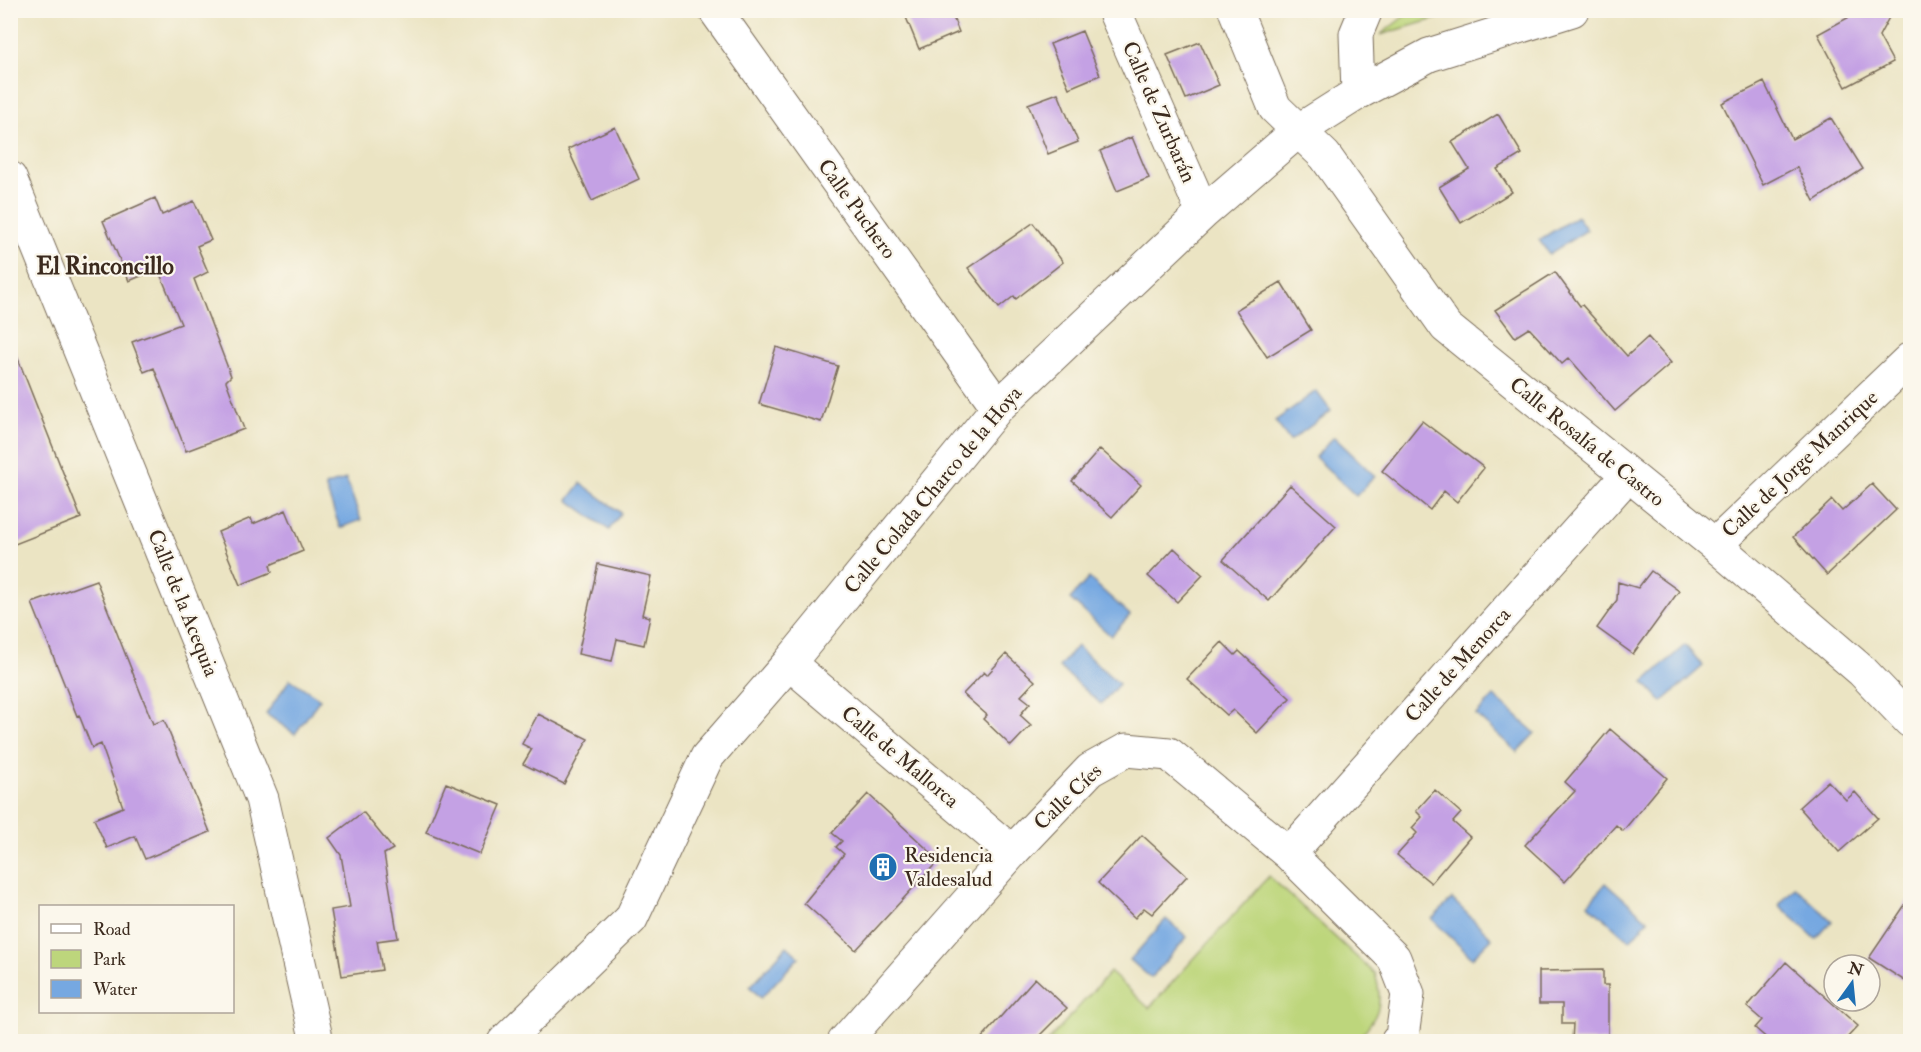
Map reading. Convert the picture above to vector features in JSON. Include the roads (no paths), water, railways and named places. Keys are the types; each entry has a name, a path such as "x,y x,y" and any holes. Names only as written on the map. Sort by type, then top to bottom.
{"street":[{"name":"Calle Puchero","path":"715,10 998,407"},
{"name":"Calle de Zurbarán","path":"1114,10 1203,213"},
{"name":"Calle Rosalía de Castro","path":"1235,10 1275,108 1325,156 1446,327 1627,476 1715,544 1862,671 1911,721"},
{"path":"1358,93 1356,34 1366,10"},
{"name":"Calle Colada Charco de la Hoya","path":"504,1041 631,919 707,757 789,663 998,407 1203,213 1298,131 1358,93 1429,55 1572,10"},
{"name":"Calle de la Acequia","path":"10,178 262,799 316,1041"},
{"name":"Calle de Jorge Manrique","path":"1715,544 1911,359"},
{"name":"Calle de Menorca","path":"1288,854 1627,476"},
{"name":"Calle de Mallorca","path":"789,663 1011,852"},
{"name":"Calle Cíes","path":"844,1041 1011,852 1090,770 1126,750 1169,754 1288,854 1394,958 1408,994 1402,1036 1397,1041"}],"water":[{"path":"1577,216 1587,230 1549,254 1539,240"},
{"path":"1316,391 1331,411 1290,441 1275,421"},
{"path":"1334,437 1375,476 1356,496 1315,457"},
{"path":"346,479 361,520 340,528 325,486"},
{"path":"581,483 621,513 609,530 568,500"},
{"path":"1089,578 1130,615 1111,636 1070,599"},
{"path":"1685,645 1703,666 1662,702 1644,682"},
{"path":"1077,646 1119,684 1101,704 1059,667"},
{"path":"290,679 320,699 295,734 266,714"},
{"path":"1494,696 1535,733 1517,752 1476,715"},
{"path":"1606,883 1648,920 1630,941 1588,904"},
{"path":"1795,887 1832,921 1816,939 1779,905"},
{"path":"1452,899 1492,938 1472,958 1432,919"},
{"path":"1166,919 1187,937 1151,978 1130,960"},
{"path":"787,946 799,957 761,998 750,987"}],"place":[{"name":"Residencia Valdesalud","path":"883,867"}],"district":[{"name":"El Rinconcillo","path":"105,266"}]}
